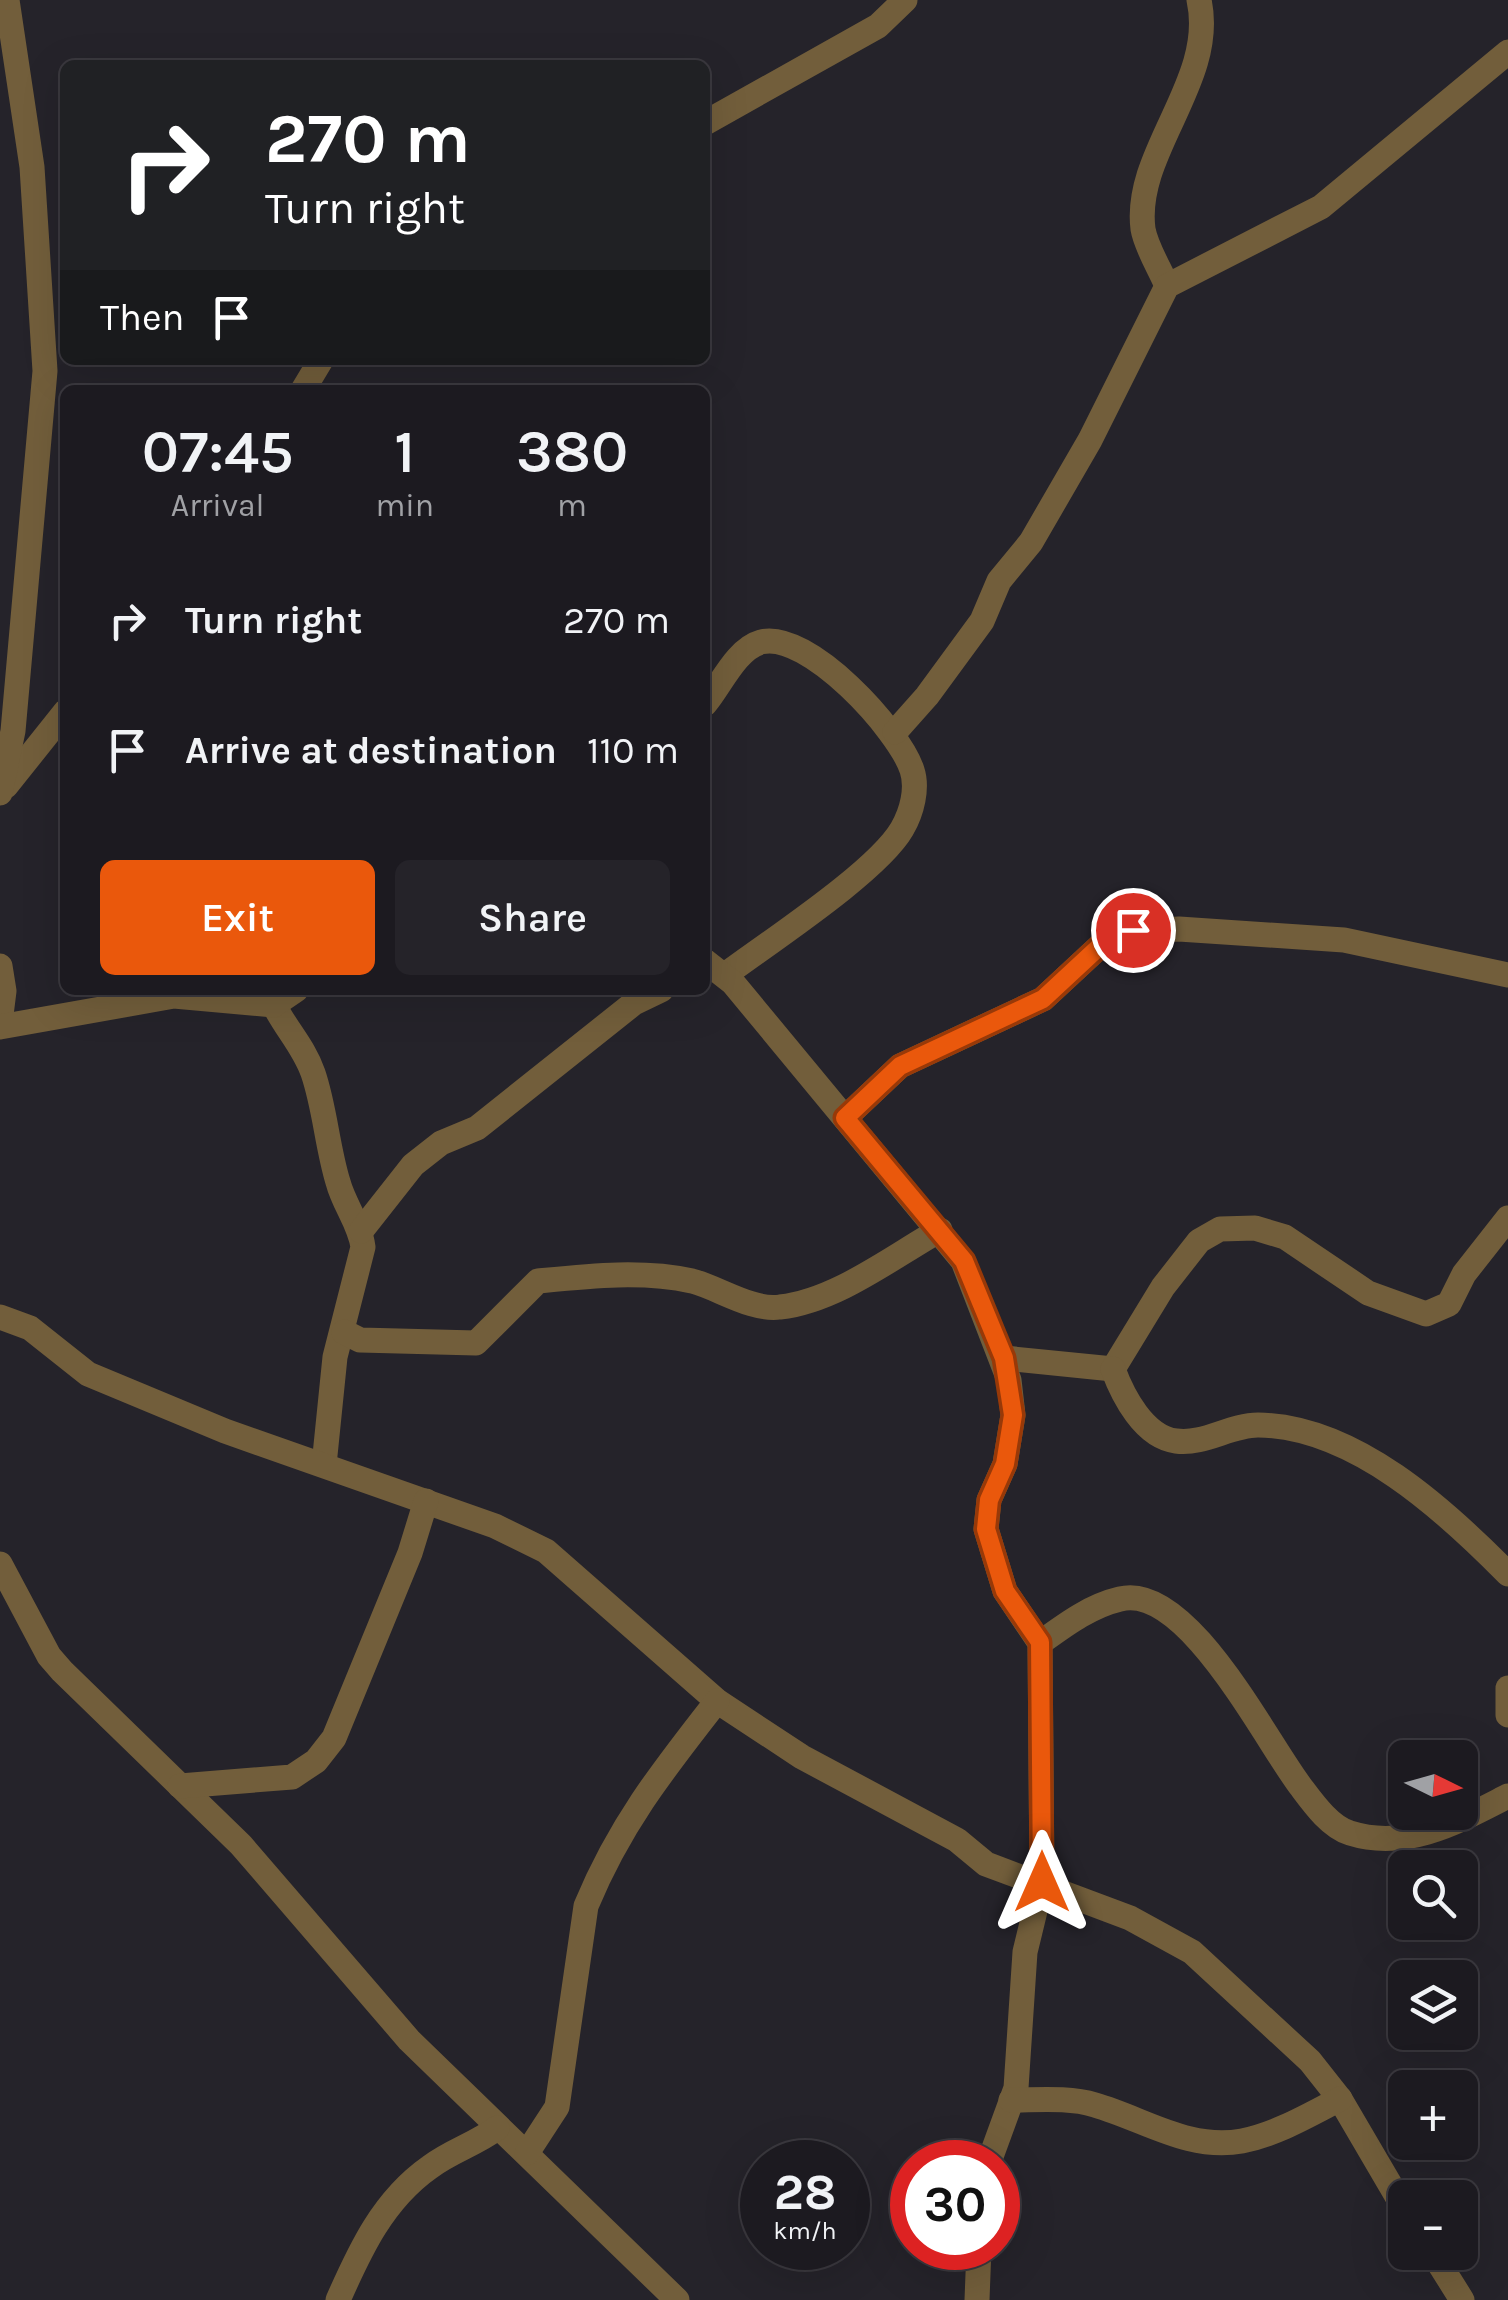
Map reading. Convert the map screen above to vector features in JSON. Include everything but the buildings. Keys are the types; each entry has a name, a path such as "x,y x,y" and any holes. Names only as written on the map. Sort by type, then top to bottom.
{"street":[{"path":"2,795 45,371 32,168 7,0"},
{"path":"710,120 878,26 905,0"},
{"path":"1167,286 1144,229 1148,182 1198,55 1199,0"},
{"path":"895,732 972,636 1000,581 1032,542 1090,440 1167,286 1321,207 1508,52"},
{"path":"710,697 739,658 760,642 783,642 812,655 895,732 913,772 914,802 902,830 873,862 711,968 845,1118 964,1261 1004,1358 1013,1415 1005,1464 989,1500 986,1529 1005,1591 1040,1642 1042,1882 1025,1952 1021,2057 997,2140"},
{"path":"2,795 60,719"},
{"path":"845,1118 900,1066 1043,999 1114,933 1179,928 1344,940 1508,974"},
{"path":"0,966 4,990 0,1025 132,1007 174,996 274,1005 289,995"},
{"path":"361,1231 413,1165 441,1143 477,1128 634,1004 651,995"},
{"path":"274,1005 300,1042 314,1076 346,1208 361,1231 363,1264 335,1358 324,1464"},
{"path":"1508,1218 1464,1274 1449,1304 1426,1314 1368,1293 1285,1237 1255,1228 1220,1229 1199,1241 1163,1287 1114,1369 1121,1390 1147,1426 1159,1434 1175,1441 1188,1440 1253,1425 1289,1428 1332,1444 1394,1475 1447,1512 1508,1574"},
{"path":"344,1332 360,1340 476,1344 538,1281 584,1280 610,1274 690,1281 764,1307 781,1308 836,1289 940,1230"},
{"path":"0,1317 30,1328 88,1374 225,1430 426,1501 546,1551 717,1702 802,1757 956,1840 986,1864 1130,1918 1207,1962 1310,2061 1340,2099 1388,2181"},
{"path":"1004,1358 1114,1369"},
{"path":"180,1786 292,1777 316,1761 334,1738 410,1553 426,1501"},
{"path":"0,1564 49,1656 241,1846 410,2040 677,2300"},
{"path":"1040,1642 1076,1617 1121,1598 1158,1603 1185,1622 1224,1671 1270,1746 1307,1795 1332,1822 1353,1835 1413,1836 1438,1831 1508,1796"},
{"path":"1508,1688 1508,1716"},
{"path":"526,2153 557,2107 586,1906 616,1836 717,1702"},
{"path":"1011,2100 1093,2104 1184,2138 1210,2143 1240,2141 1272,2132 1340,2099"},
{"path":"338,2300 360,2252 392,2200 430,2166 497,2128"},
{"path":"977,2300 978,2270"},
{"path":"1443,2270 1462,2300"}],"route":[{"path":"1042,1882 1040,1642 1005,1591 991,1558 986,1529 989,1500 1005,1464 1013,1415 1004,1358 964,1261 845,1118 900,1066 1043,999 1114,933 1133,930"}]}
